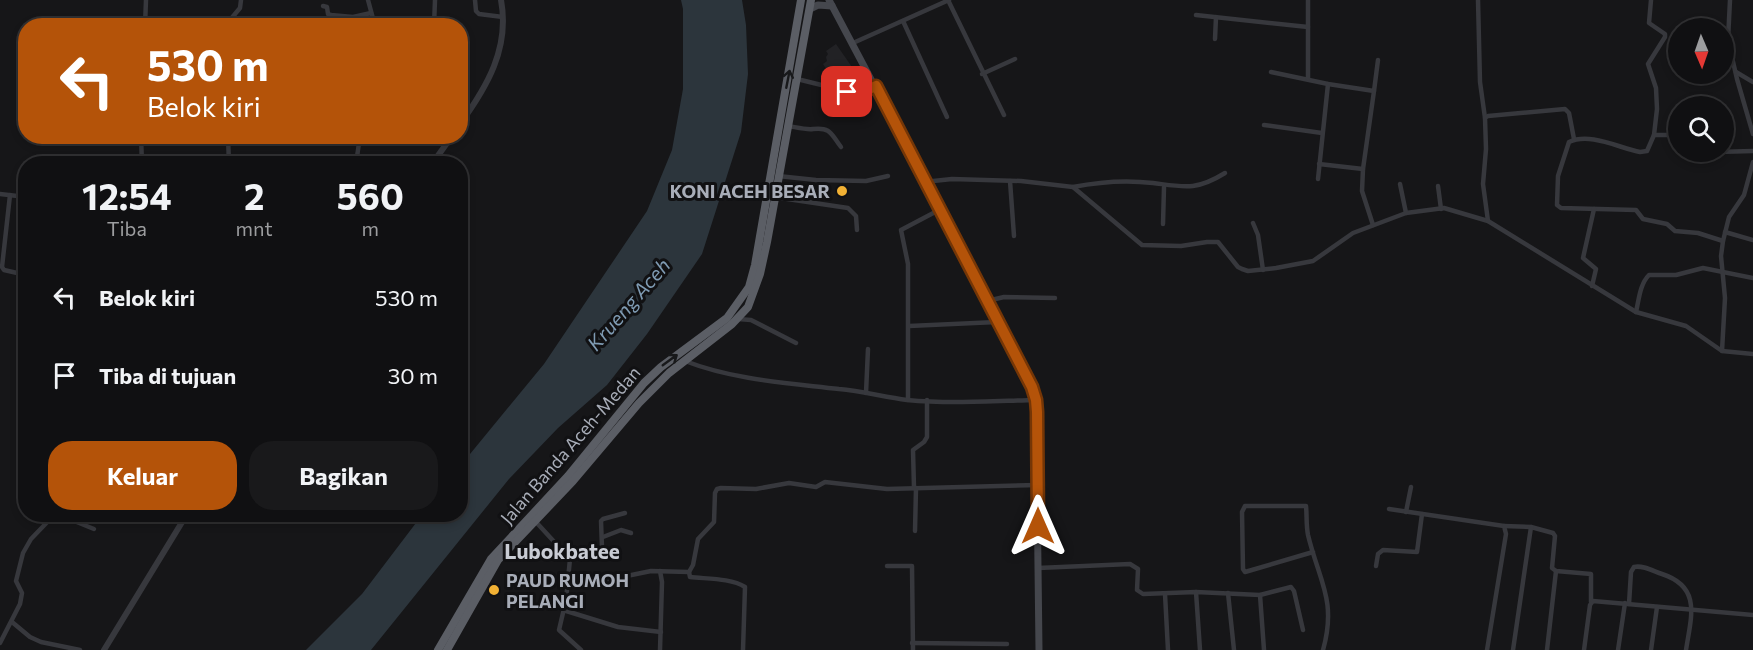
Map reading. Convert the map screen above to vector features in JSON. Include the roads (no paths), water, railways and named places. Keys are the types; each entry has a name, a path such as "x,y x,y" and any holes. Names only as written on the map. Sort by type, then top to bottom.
{"highway":[{"name":"Jalan Banda Aceh-Medan","path":"447,650 494,565 573,481 639,403 669,373 738,319 748,307 760,274 778,176 801,0"},
{"name":"Jalan Banda Aceh-Medan","path":"439,650 490,559 568,476 636,392 660,367 727,318 738,305 748,287 755,265 797,79 810,5"}],"main road":[{"path":"810,5 831,3 964,255 1036,400 1039,650"}],"street":[{"path":"146,0 146,18"},
{"path":"232,18 240,8 241,0"},
{"path":"368,0 373,18"},
{"path":"434,18 435,0"},
{"path":"475,0 476,11 479,14 503,17"},
{"path":"468,112 496,66 501,48 503,17 501,0"},
{"path":"853,44 948,0 982,74 1004,115"},
{"path":"1308,0 1308,79"},
{"path":"1478,0 1480,82 1486,149 1483,184 1488,221"},
{"path":"1651,0 1649,23 1665,34 1665,37 1647,64 1656,88 1657,109 1654,135 1647,151 1640,152 1592,139 1574,139 1566,145 1558,176 1556,202 1561,208 1636,210 1643,219 1667,224 1675,231 1723,241"},
{"path":"1730,0 1727,35 1753,134"},
{"path":"324,6 331,15 353,17 371,13"},
{"path":"1196,15 1308,27"},
{"path":"1215,39 1216,17"},
{"path":"903,21 948,117"},
{"path":"982,74 1015,59"},
{"path":"1374,225 1362,191 1378,60"},
{"path":"1271,72 1374,91"},
{"path":"1736,72 1753,82"},
{"path":"797,79 854,93 876,86"},
{"path":"1318,179 1328,84"},
{"path":"1485,118 1564,110 1569,113 1574,139"},
{"path":"1264,125 1322,133"},
{"path":"784,130 824,128 829,131 840,147"},
{"path":"1654,135 1668,135"},
{"path":"1734,152 1753,152"},
{"path":"1722,351 1725,298 1720,256 1729,217 1744,195 1753,162"},
{"path":"1319,164 1363,169"},
{"path":"924,182 946,179 1010,181 1073,187 1121,183 1153,183 1164,187 1199,186 1225,173"},
{"path":"778,176 816,180 866,181 888,176"},
{"path":"1010,181 1014,236"},
{"path":"1400,184 1406,213"},
{"path":"1438,186 1441,209"},
{"path":"1073,187 1142,245 1181,246 1218,242 1238,267 1248,271 1313,261 1353,233 1406,213 1441,209 1488,221 1636,312 1686,326 1722,351 1753,354"},
{"path":"1162,224 1164,187"},
{"path":"0,194 18,196"},
{"path":"10,195 2,267 4,270 18,273"},
{"path":"774,198 848,208 856,216 857,231"},
{"path":"1592,286 1596,269 1583,258 1594,209"},
{"path":"908,400 908,264 902,228 939,210"},
{"path":"1252,223 1258,235 1263,270"},
{"path":"1725,232 1753,240"},
{"path":"1636,312 1644,279 1649,275 1676,275 1699,268 1753,278"},
{"path":"987,301 1004,297 1055,298"},
{"path":"738,319 751,320 796,343"},
{"path":"909,326 998,322"},
{"path":"866,393 868,349"},
{"path":"685,361 759,379 908,400 991,402 1036,400"},
{"path":"915,531 913,450 927,437 927,400"},
{"path":"689,572 693,566 698,539 714,522 717,489 756,489 789,483 816,487 825,482 888,489 1038,484"},
{"path":"1406,512 1410,487"},
{"path":"1313,552 1245,572 1242,512 1245,506 1306,506 1308,535 1313,552 1329,609 1328,631 1323,650"},
{"path":"1389,509 1532,527 1554,535 1552,568 1556,571 1591,574 1591,602 1584,650"},
{"path":"570,559 586,550 602,548 603,537 600,524 603,519 625,513"},
{"path":"1376,567 1378,554 1383,550 1417,552 1422,514"},
{"path":"0,643 12,622 22,596 16,581 22,553 31,539 48,522"},
{"path":"76,522 94,529"},
{"path":"104,650 182,522"},
{"path":"536,522 570,559 569,580 559,630 581,650"},
{"path":"1487,650 1506,534 1504,525"},
{"path":"1514,650 1532,527"},
{"path":"603,537 621,530 631,533"},
{"path":"1038,568 1130,564 1137,570 1137,590 1140,593 1196,592 1260,595 1288,587 1293,588 1303,630"},
{"path":"886,566 912,566 913,650"},
{"path":"1618,650 1631,572 1634,567 1641,566 1673,577 1682,583 1690,596 1692,610 1686,650"},
{"path":"660,571 662,582 660,650"},
{"path":"1546,650 1556,571"},
{"path":"569,580 612,579 644,572 689,572"},
{"path":"689,572 690,577 742,584 745,587 743,650"},
{"path":"1196,592 1200,650"},
{"path":"1228,593 1234,650"},
{"path":"1166,594 1168,650"},
{"path":"1260,595 1264,650"},
{"path":"1591,602 1753,615"},
{"path":"1651,650 1657,607"},
{"path":"563,610 618,627 661,632"},
{"path":"12,622 30,637 41,642 80,650"},
{"path":"912,643 1007,644"}],"water":[{"name":"Krueng Aceh","path":"681,0 742,0 746,25 748,74 741,132 702,254 647,334 607,385 558,428 509,479 371,650 306,650 362,594 417,522 468,522 468,456 544,364 647,211 672,150 683,89"}],"place":[{"name":"KONI ACEH BESAR","path":"842,191"},
{"name":"PAUD RUMOH PELANGI","path":"494,590"}],"district":[{"name":"Lubokbatee","path":"562,550"}]}
